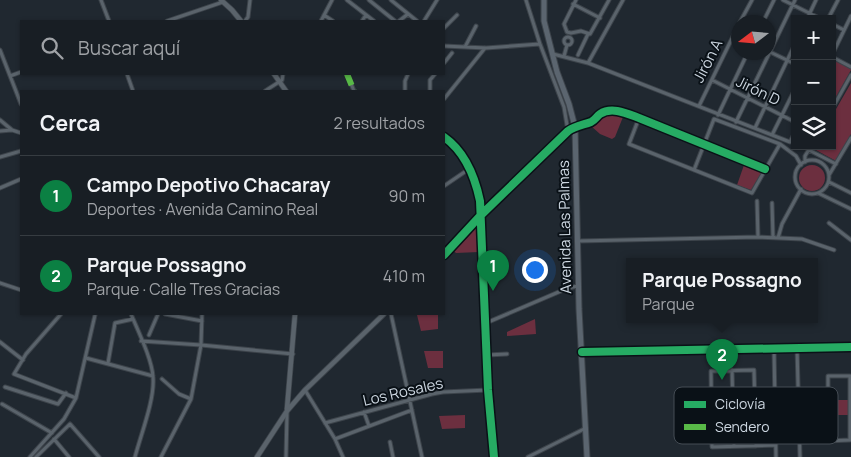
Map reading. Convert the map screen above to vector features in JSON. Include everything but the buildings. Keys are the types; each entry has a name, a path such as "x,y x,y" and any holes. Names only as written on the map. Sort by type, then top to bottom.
{"main road":[{"name":"Avenida Las Palmas","path":"544,0 544,21 555,66 569,104 574,127 578,286 587,457"}],"street":[{"path":"101,0 109,20"},
{"path":"246,20 248,17 250,0"},
{"path":"322,20 332,0"},
{"path":"347,0 373,20"},
{"path":"368,0 394,20"},
{"path":"391,0 416,20"},
{"path":"425,20 436,0"},
{"path":"526,0 540,44 564,107 568,131"},
{"path":"578,55 588,34 600,18 609,0"},
{"path":"588,64 623,0"},
{"path":"744,15 752,0"},
{"path":"766,15 774,0"},
{"path":"783,0 814,15"},
{"path":"776,38 795,0"},
{"path":"810,13 816,0"},
{"path":"830,15 838,0"},
{"path":"170,20 223,1 240,20"},
{"path":"567,45 572,43 572,40 564,24 575,2 600,18"},
{"path":"400,20 408,14"},
{"path":"445,27 458,14"},
{"path":"324,15 332,20"},
{"path":"363,20 366,15"},
{"path":"836,49 851,16"},
{"path":"465,47 476,26"},
{"path":"836,26 844,30"},
{"path":"564,56 567,45 564,40 569,35 581,31 588,34"},
{"name":"Jirón A","path":"698,106 731,41"},
{"path":"445,46 486,48 540,44"},
{"path":"445,98 486,48"},
{"path":"0,50 20,101"},
{"path":"755,128 791,52"},
{"path":"445,62 452,54"},
{"path":"553,54 588,64 736,122 790,142 791,140"},
{"path":"776,55 791,62"},
{"path":"836,58 851,67"},
{"path":"718,115 744,60"},
{"path":"736,122 765,60"},
{"path":"549,69 555,66"},
{"path":"10,76 20,72"},
{"path":"127,75 133,90"},
{"path":"275,75 285,90"},
{"path":"267,90 280,82 284,78 283,75"},
{"path":"346,75 354,90"},
{"path":"405,90 405,81 408,75"},
{"path":"430,90 430,80 434,75"},
{"path":"834,105 851,75"},
{"name":"Jirón D","path":"712,80 791,120"},
{"path":"772,135 791,97"},
{"path":"445,254 481,215 568,131 593,121 601,113 611,110 639,118 765,169"},
{"path":"639,118 628,144 752,193 780,144"},
{"path":"694,170 714,119 780,144 803,164"},
{"path":"0,120 12,130 20,133"},
{"path":"0,131 12,130"},
{"path":"445,138 458,150 477,188 481,215 488,390 494,457"},
{"path":"829,175 851,138"},
{"path":"803,164 818,162 825,167 829,175 829,182 825,188 817,193 808,194 798,186 796,172 803,164 809,150"},
{"path":"813,150 836,164"},
{"path":"0,157 20,151"},
{"path":"796,156 805,156"},
{"path":"445,185 469,169"},
{"path":"0,188 20,179"},
{"path":"829,182 851,193"},
{"path":"778,238 782,224 801,189"},
{"path":"817,193 851,209"},
{"path":"757,201 758,237"},
{"path":"772,203 773,237"},
{"path":"829,224 851,240"},
{"path":"577,241 773,237 802,239 834,250"},
{"path":"0,283 20,290"},
{"path":"486,323 568,288 578,286"},
{"path":"60,315 26,354 14,375 76,398"},
{"path":"30,457 64,419 76,398 95,315"},
{"path":"131,315 150,363 153,376 153,390 135,457"},
{"path":"149,335 158,315"},
{"path":"170,315 202,321"},
{"path":"161,457 190,399 201,345 202,315"},
{"path":"286,457 287,411 295,315"},
{"path":"257,457 296,400 383,315"},
{"path":"391,315 422,457"},
{"path":"108,363 115,324 133,319"},
{"path":"142,341 293,354"},
{"path":"0,342 23,360"},
{"path":"798,348 799,387"},
{"path":"582,352 851,348"},
{"path":"774,349 775,387"},
{"path":"487,355 507,354"},
{"path":"86,358 153,376"},
{"path":"732,370 732,387"},
{"path":"711,387 711,371 754,370 754,387"},
{"path":"828,387 828,376 850,376 850,440"},
{"path":"162,379 179,394 190,399"},
{"path":"5,387 58,404 66,393"},
{"path":"305,390 335,439 342,457"},
{"name":"Los Rosales","path":"325,423 443,392 488,390"},
{"path":"289,396 296,400"},
{"path":"2,404 52,433"},
{"path":"335,439 412,410"},
{"path":"364,412 369,426"},
{"path":"39,456 70,424 99,457"},
{"path":"528,457 586,428"},
{"path":"54,439 69,457"},
{"path":"390,442 393,457"},
{"path":"712,444 712,447 776,445 776,457"},
{"path":"800,444 800,457"}],"shaded area":[{"path":"836,60 851,68 836,97"},
{"path":"851,83 851,134 836,161 816,150 836,150 836,109"},
{"path":"609,114 623,117 615,137 612,139 600,134 591,126"},
{"path":"744,165 762,172 751,190 737,185"},
{"path":"812,165 821,169 825,178 821,187 812,191 803,187 799,178 803,169"},
{"path":"477,227 479,228 479,252 456,253 453,250"},
{"path":"417,315 438,315 438,329 421,331"},
{"path":"535,319 536,334 507,336 507,332"},
{"path":"424,351 443,351 443,368 428,368"},
{"path":"838,400 848,400 848,415 838,415"},
{"path":"465,415 465,428 442,429 439,416"}],"marked path":[{"path":"347,75 354,90"}],"cycle path":[{"path":"445,254 481,215 568,131 591,122 605,112 615,111 630,115 765,169"},
{"path":"445,138 468,165 480,201 488,390 494,457"},
{"path":"582,352 851,347"}],"place":[{"name":"Campo Depotivo Chacaray","path":"493,291"},
{"name":"Parque Possagno","path":"722,380"}]}
